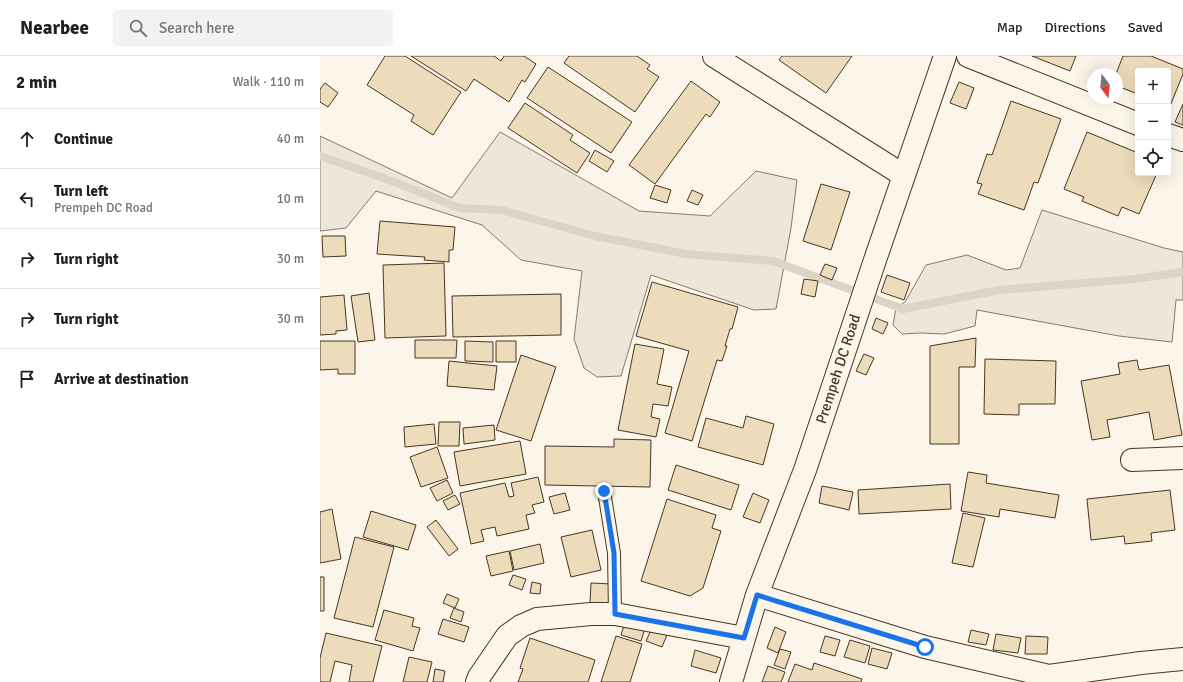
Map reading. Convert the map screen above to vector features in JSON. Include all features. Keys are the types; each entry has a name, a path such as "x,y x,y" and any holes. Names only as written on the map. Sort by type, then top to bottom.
{"street":[{"path":"714,56 903,175"},
{"name":"Prempeh DC Road","path":"731,682 757,595 805,470 903,175 945,56"},
{"path":"968,56 1135,123"},
{"path":"1171,136 1183,140"},
{"path":"1132,460 1183,458"},
{"path":"757,595 925,647 1049,679 1141,663 1183,659"},
{"path":"477,682 507,636 521,626 537,619 591,614 615,614 744,638"}],"lane":[{"path":"604,491 614,553 615,614"}],"shaded area":[{"path":"500,132 639,211 710,216 756,171 797,180 791,228 776,309 754,310 651,275 621,376 597,377 584,368 574,339 582,271 521,260 482,225 376,191 346,228 320,231 320,136 452,198"},
{"path":"1042,210 1164,248 1183,252 1183,300 1176,300 1172,342 1119,336 977,310 975,326 944,334 902,334 893,325 896,308 905,302 926,265 967,255 1006,270 1020,268"}],"building":[{"path":"385,56 405,56 461,92 433,135 411,121 414,115 367,85"},
{"path":"411,56 494,56 501,61 504,56 524,56 536,64 525,82 522,80 509,102 474,79 466,91"},
{"path":"569,56 637,56 650,65 647,69 659,77 635,112 564,63"},
{"path":"782,56 852,56 826,93 779,60"},
{"path":"1032,56 1076,56 1070,71"},
{"path":"1123,56 1151,56 1183,69 1183,74 1171,104 1171,68 1135,68 1135,93 1123,88 1123,68 1118,68"},
{"path":"548,67 632,122 611,153 527,98"},
{"path":"691,81 720,102 710,117 706,114 655,184 629,165"},
{"path":"959,82 974,88 966,109 950,103"},
{"path":"325,83 338,93 328,107 320,102 320,89"},
{"path":"1011,101 1061,119 1038,183 1034,182 1024,210 978,194 982,184 977,183 987,154 992,155"},
{"path":"525,103 573,135 570,140 590,153 577,173 508,128"},
{"path":"1183,104 1183,125 1175,122"},
{"path":"1087,132 1135,152 1135,176 1156,176 1139,214 1122,207 1118,216 1082,201 1084,197 1064,189"},
{"path":"595,150 614,161 607,172 589,161"},
{"path":"821,184 850,192 831,250 803,241"},
{"path":"655,185 671,190 667,203 650,198"},
{"path":"692,190 703,195 698,205 687,201"},
{"path":"380,221 455,227 453,250 449,250 449,262 424,260 425,257 377,254"},
{"path":"322,236 345,236 346,256 323,257"},
{"path":"444,263 446,336 385,338 383,265"},
{"path":"825,264 837,268 832,280 820,275"},
{"path":"887,275 910,283 904,300 881,292"},
{"path":"804,279 818,281 815,297 801,294"},
{"path":"652,282 738,307 732,329 730,329 725,346 727,346 722,361 717,360 692,441 665,433 689,351 636,336"},
{"path":"369,293 375,340 358,342 351,296"},
{"path":"561,294 561,335 453,337 452,296"},
{"path":"344,295 347,330 336,331 336,334 320,335 320,297"},
{"path":"876,318 888,323 883,334 872,329"},
{"path":"976,338 975,367 959,367 959,444 930,444 930,346"},
{"path":"415,340 457,340 456,358 415,358"},
{"path":"320,341 355,341 355,374 338,374 338,369 320,370"},
{"path":"465,341 493,342 493,362 465,361"},
{"path":"496,341 516,341 516,362 496,362"},
{"path":"635,344 664,349 657,384 672,387 668,406 653,404 651,417 660,419 656,437 618,430"},
{"path":"864,354 874,358 866,375 856,371"},
{"path":"521,355 556,367 531,441 496,430"},
{"path":"985,359 1056,361 1055,404 1019,404 1019,415 984,414"},
{"path":"1137,360 1139,370 1169,365 1182,435 1154,440 1149,412 1107,420 1110,437 1092,440 1081,381 1120,374 1118,363"},
{"path":"449,361 497,366 494,390 447,386"},
{"path":"746,416 774,424 763,465 698,447 706,418 743,428"},
{"path":"439,422 460,422 459,446 438,446"},
{"path":"434,424 436,444 405,447 404,427"},
{"path":"494,425 495,440 464,444 463,428"},
{"path":"614,439 651,440 650,487 545,485 545,446 614,447"},
{"path":"520,441 526,474 460,486 454,452"},
{"path":"437,447 448,478 421,487 410,457"},
{"path":"676,465 739,485 731,510 668,490"},
{"path":"968,472 987,475 986,483 1059,495 1055,518 1000,509 999,517 961,511"},
{"path":"538,477 544,502 532,505 535,513 526,515 529,529 497,536 495,527 481,530 484,541 471,544 460,493 505,483 509,497 514,496 511,483"},
{"path":"447,480 453,493 437,501 430,488"},
{"path":"950,484 951,509 859,514 858,490"},
{"path":"822,486 853,492 849,510 819,503"},
{"path":"1170,490 1175,530 1151,533 1152,541 1125,544 1124,536 1091,540 1087,499"},
{"path":"565,493 570,510 554,514 549,497"},
{"path":"753,493 769,500 760,523 743,517"},
{"path":"455,495 460,504 448,510 443,501"},
{"path":"667,499 716,515 712,528 721,531 703,588 690,596 641,581"},
{"path":"332,509 341,559 320,563 320,512"},
{"path":"371,511 416,525 408,550 363,537"},
{"path":"963,513 985,518 973,567 952,563"},
{"path":"436,520 458,549 449,556 427,527"},
{"path":"592,530 601,570 571,577 561,537"},
{"path":"355,537 394,547 373,627 334,618"},
{"path":"540,544 544,563 514,570 510,551"},
{"path":"509,551 513,571 491,576 486,556"},
{"path":"513,575 526,579 522,590 509,585"},
{"path":"320,577 324,577 324,611 320,611"},
{"path":"532,582 541,584 540,594 530,593"},
{"path":"591,583 612,584 611,604 590,603"},
{"path":"447,594 459,599 455,608 443,603"},
{"path":"454,608 464,612 461,622 450,618"},
{"path":"384,610 414,618 412,626 420,628 413,651 375,640"},
{"path":"443,619 469,627 464,642 438,634"},
{"path":"626,619 646,625 641,641 621,635"},
{"path":"775,627 786,632 778,653 767,648"},
{"path":"652,628 667,635 662,647 646,641"},
{"path":"971,630 989,634 986,645 968,642"},
{"path":"326,633 382,646 373,682 349,682 352,665 335,661 330,682 320,682 320,658"},
{"path":"996,634 1021,638 1018,653 993,650"},
{"path":"616,636 642,644 630,682 601,682"},
{"path":"825,636 840,640 835,656 820,652"},
{"path":"1026,636 1048,637 1047,654 1025,654"},
{"path":"530,638 595,660 588,682 518,682 523,669 520,668"},
{"path":"850,640 870,646 865,663 844,657"},
{"path":"872,648 892,653 887,669 868,664"},
{"path":"780,649 791,652 785,669 774,665"},
{"path":"695,650 721,658 716,673 691,666"},
{"path":"409,657 432,662 427,682 403,682"},
{"path":"814,663 862,679 861,682 788,682 795,664 812,670"},
{"path":"768,666 785,672 781,682 762,682"},
{"path":"435,669 445,671 443,682 433,682"}],"waterway":[{"path":"320,156 389,180 460,208 501,210 595,236 686,254 773,261 903,309 999,290 1134,279 1183,272"}],"route":[{"path":"604,491 614,553 615,614 744,638 757,595 925,647"}]}
